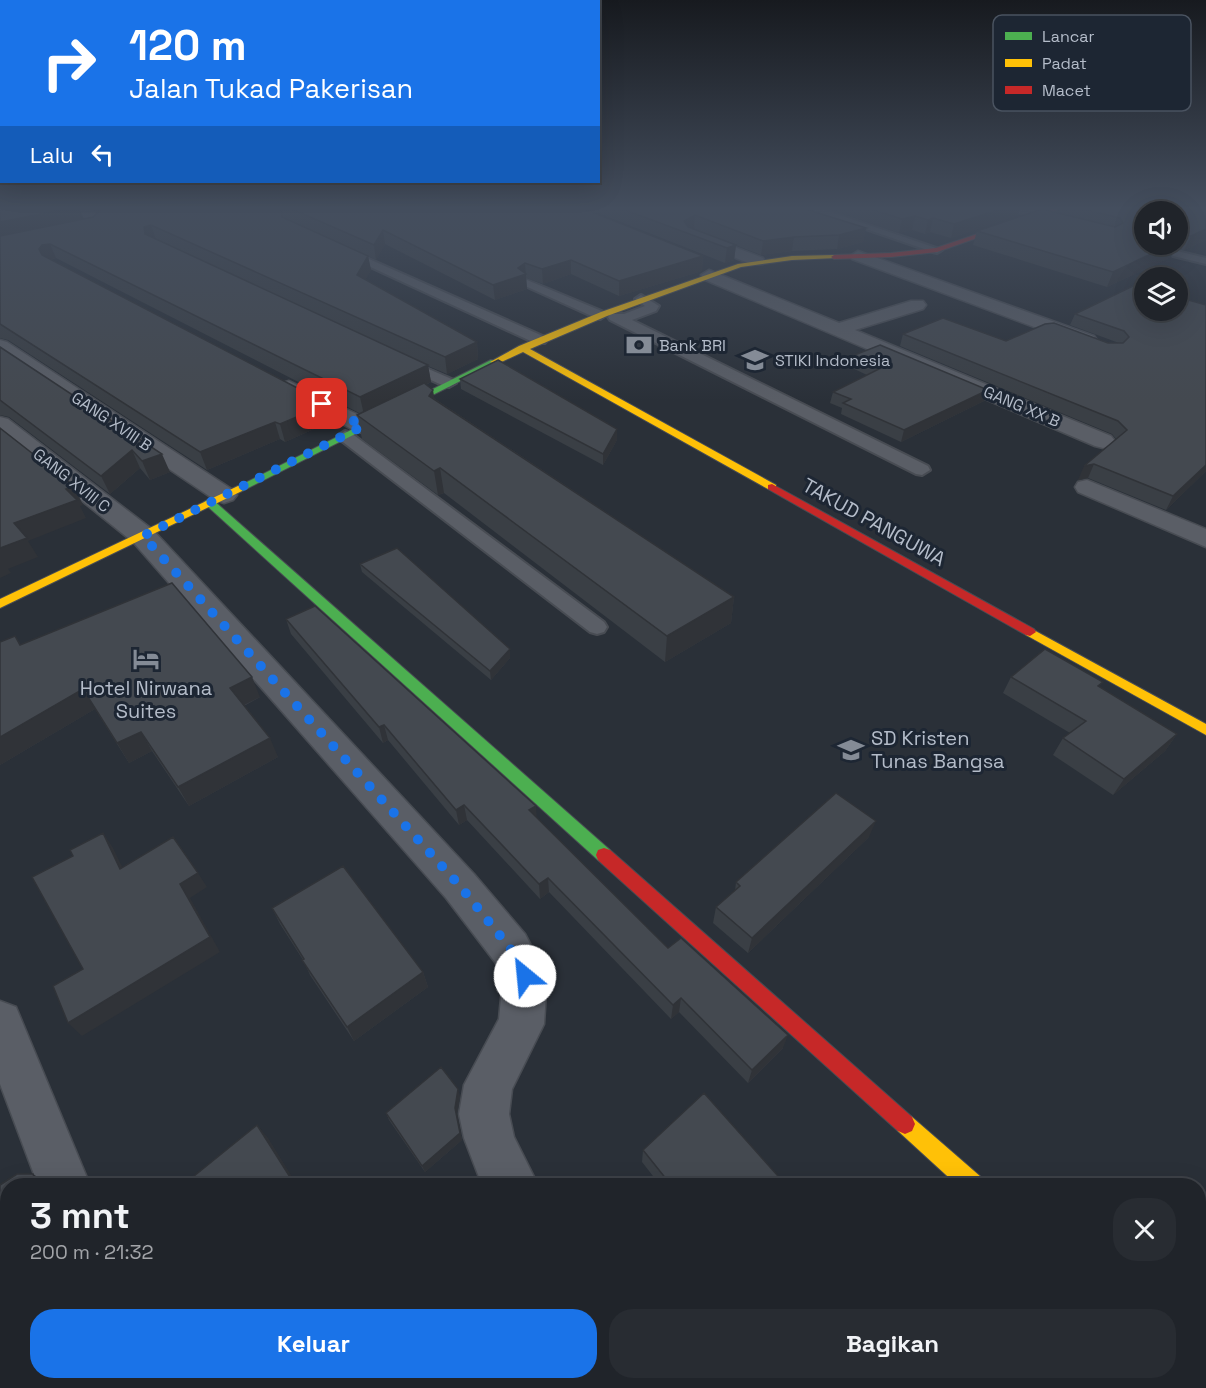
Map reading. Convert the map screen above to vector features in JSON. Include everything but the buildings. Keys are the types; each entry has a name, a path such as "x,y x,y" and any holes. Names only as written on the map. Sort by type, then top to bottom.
{"street":[{"path":"0,604 143,536 540,339 704,272"},
{"name":"GANG XX B","path":"716,272 838,329 1103,441"},
{"path":"901,272 1100,345"},
{"path":"838,329 917,304"},
{"name":"GANG XVIII B","path":"0,346 217,499"},
{"name":"TAKUD PANGUWA","path":"522,348 1206,730"},
{"path":"268,376 363,426"},
{"name":"GANG XVIII C","path":"0,424 143,536 460,886 510,948 525,976 521,1024 488,1085 484,1114 489,1138 506,1178"},
{"path":"1087,487 1206,539"},
{"path":"217,499 965,1178"},
{"path":"0,1023 61,1178"}],"lane":[{"path":"390,272 540,339"},
{"path":"527,283 602,314 620,319 922,470"},
{"path":"620,319 652,308 641,299"},
{"path":"387,354 449,383"},
{"path":"425,395 444,409"},
{"path":"345,436 597,627"}],"traffic: fast":[{"path":"238,489 494,362"},
{"path":"209,502 604,855"}],"traffic: slow":[{"path":"494,362 604,314 721,272"},
{"path":"522,348 772,487"},
{"path":"0,604 238,489"},
{"path":"1030,632 1206,730"},
{"path":"905,1124 965,1178"}],"traffic: jam":[{"path":"772,487 1030,632"},
{"path":"604,855 905,1124"}],"place":[{"name":"Bank BRI","path":"639,345"},
{"name":"STIKI Indonesia","path":"755,360"},
{"name":"Hotel Nirwana Suites","path":"146,659"},
{"name":"SD Kristen Tunas Bangsa","path":"851,750"}],"route":[{"path":"322,404 363,426 143,536 460,886 510,948 525,976"}]}
